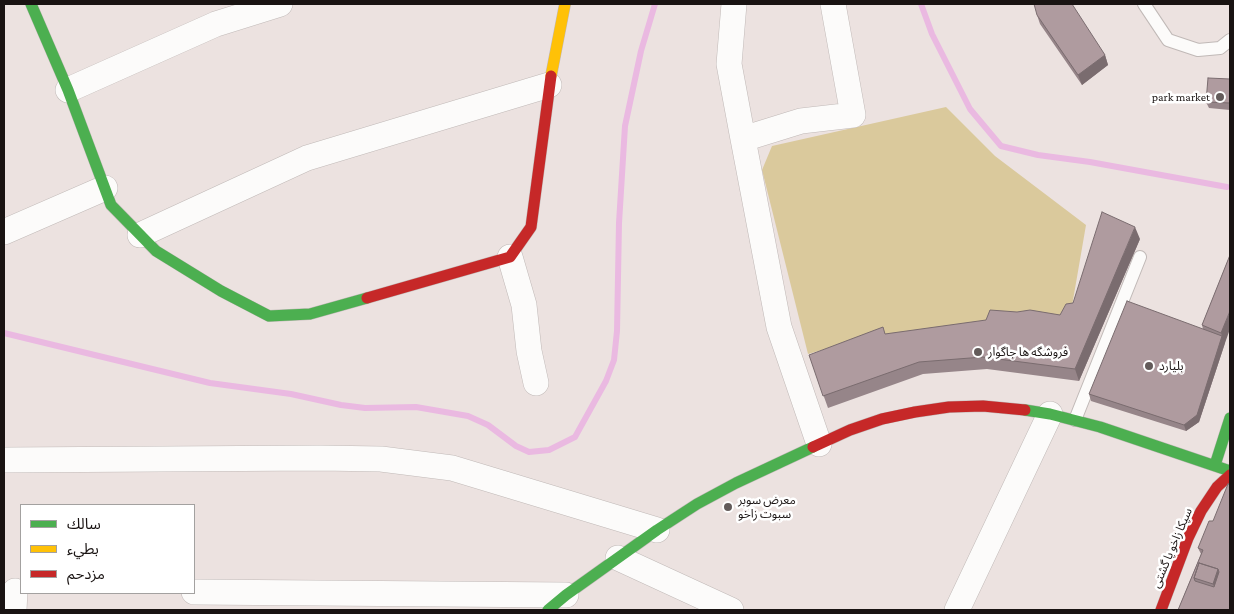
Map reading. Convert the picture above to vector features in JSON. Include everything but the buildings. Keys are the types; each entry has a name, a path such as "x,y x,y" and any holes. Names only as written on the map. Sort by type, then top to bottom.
{"main road":[{"path":"30,4 68,90 111,205 156,251 220,291 269,316 310,314 510,257 531,227 549,85 565,4"},
{"path":"557,602 657,530 736,483 850,430 882,419 915,412 949,407 982,406 1016,408 1050,414 1075,420 1215,465 1230,473"},
{"path":"1215,465 1230,418"},
{"name":"سیکا زاخو یا گشتى","path":"1161,610 1188,538 1201,511 1217,487 1230,473"}],"street":[{"path":"68,90 216,24 280,4"},
{"path":"734,4 729,64 779,327 819,444"},
{"path":"743,139 801,121 853,115 833,4"},
{"path":"140,235 307,158 549,85"},
{"path":"4,232 105,188"},
{"path":"510,257 524,305 529,351 536,383"},
{"path":"957,610 1050,414"},
{"path":"4,460 381,459 452,468 657,530"},
{"path":"618,558 731,610"},
{"path":"195,592 557,602"}],"lane":[{"path":"1144,4 1168,40 1198,50 1220,48 1230,40"},
{"path":"1075,420 1140,257"}],"shaded area":[{"path":"946,107 995,156 1086,225 1072,306 1060,320 984,325 896,336 881,333 808,354 762,170 772,146"}],"waterway":[{"path":"4,333 210,383 291,394 341,405 365,408 416,407 468,416 488,425 516,446 529,452 549,450 575,437 606,381 614,360 617,331 619,223 625,126 641,51 655,4"},
{"path":"921,4 932,34 970,109 1001,146 1038,155 1090,162 1227,187"}],"traffic: fast":[{"path":"31,4 68,90 111,205 156,251 221,291 269,316 310,314 367,298"},
{"path":"1025,410 1050,414 1100,427 1230,471"},
{"path":"1215,465 1230,418"},
{"path":"548,610 657,530 697,504 736,483 813,447"}],"traffic: slow":[{"path":"551,76 565,4"}],"traffic: jam":[{"path":"367,298 510,257 531,227 551,76"},
{"path":"813,447 850,430 882,419 915,412 949,407 983,406 1025,410"},
{"path":"1161,610 1188,538 1201,511 1217,487 1230,475"}],"place":[{"name":"park market","path":"1220,97"},
{"name":"فروشگه ها جاگوار","path":"978,352"},
{"name":"بليارد","path":"1149,366"},
{"name":"معرض سوبر سبوت زاخو","path":"728,507"}]}
